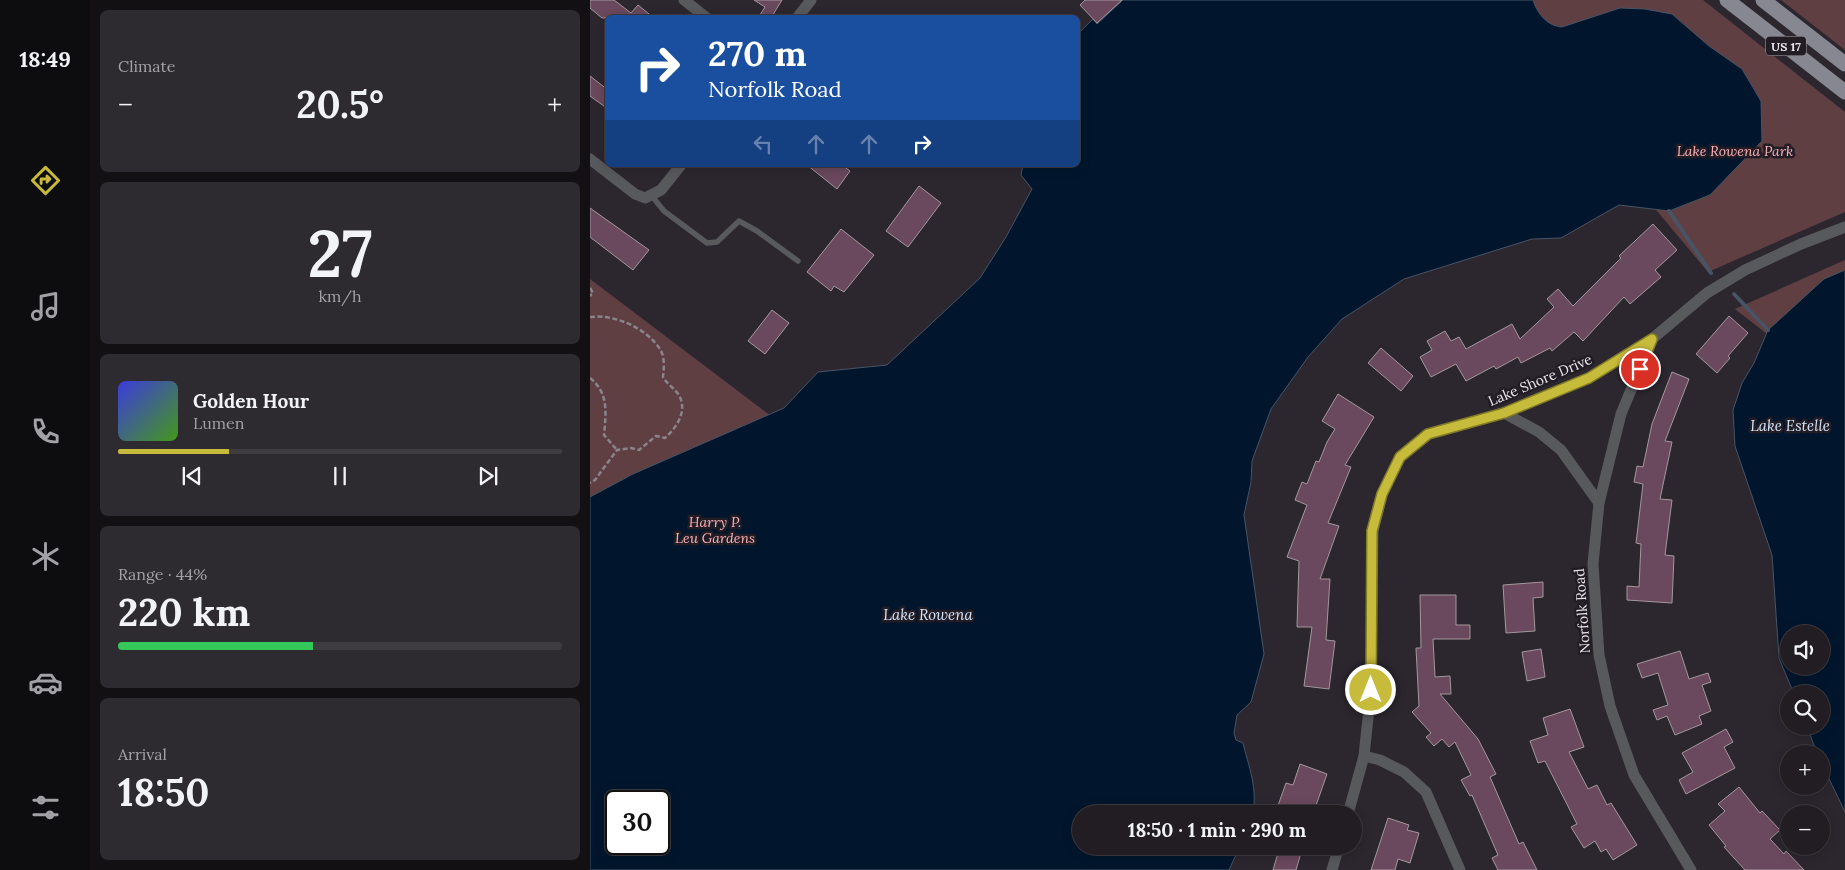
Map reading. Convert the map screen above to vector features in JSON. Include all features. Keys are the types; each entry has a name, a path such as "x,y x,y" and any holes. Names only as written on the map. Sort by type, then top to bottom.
{"main road":[{"name":"US 17","path":"1727,0 1845,92"},
{"name":"US 17","path":"1763,0 1845,64"}],"street":[{"path":"684,0 702,15"},
{"path":"799,15 811,0"},
{"path":"590,159 635,194 645,198 656,192 679,167"},
{"name":"Lake Shore Drive","path":"1350,805 1364,756 1371,690 1372,531 1382,494 1400,457 1428,434 1504,413 1589,378 1652,339 1707,293 1745,270 1800,244 1845,227"},
{"name":"Norfolk Road","path":"1652,339 1621,414 1599,503 1593,564 1599,655 1610,706 1634,775 1691,870"},
{"path":"1504,413 1539,432 1561,450 1599,503"},
{"path":"1364,756 1380,760 1404,772 1426,792 1460,870"},
{"path":"1332,870 1336,855"}],"lane":[{"path":"656,192 664,211 707,243 717,242 739,221 757,230 798,260"}],"path":[{"path":"590,288 593,293 590,296"},
{"path":"590,316 607,317 625,322 643,332 660,350 664,364 663,377 679,396 682,412 676,427 665,438 656,436 639,450 631,448 617,450 595,480 590,483"},
{"path":"590,378 600,385 605,403 604,435 617,450"}],"green space":[{"name":"Lake Rowena Park","path":"1388,0 1703,0 1845,112 1845,212 1708,272 1642,193"},
{"path":"1781,0 1845,0 1845,50"},
{"path":"1845,260 1845,395 1735,309"},
{"name":"Harry P. Leu Gardens","path":"590,279 891,507 668,790 605,790 605,855 615,855 615,870 590,870"}],"water":[{"name":"Lake Rowena","path":"1123,0 1533,0 1543,18 1552,24 1562,27 1620,8 1645,9 1672,14 1709,46 1742,69 1761,101 1762,141 1710,195 1669,211 1619,205 1561,238 1532,239 1404,279 1342,319 1308,357 1271,409 1252,461 1251,482 1244,515 1264,654 1251,702 1237,715 1234,733 1236,740 1243,743 1254,787 1254,805 1072,805 1072,855 1236,855 1229,870 590,870 590,497 633,474 784,408 818,372 887,365 980,278 1006,237 1032,189 1021,175 1023,167 1080,167 1080,32 1093,19 1097,24"},
{"name":"Lake Estelle","path":"1845,270 1845,812 1830,781 1830,745 1814,745 1810,735 1830,735 1830,685 1790,685 1786,675 1830,675 1830,625 1780,625 1780,660 1772,555 1735,446 1733,410 1742,383 1754,363 1768,330 1824,279"}],"building":[{"path":"590,0 614,0 631,13 638,5 650,15 605,15 605,18 602,18 590,8"},
{"path":"754,0 782,0 773,15 760,15 765,7"},
{"path":"1085,0 1122,0 1097,23 1080,5"},
{"path":"590,76 605,88 605,107 590,96"},
{"path":"810,167 845,167 850,171 837,189"},
{"path":"919,186 941,203 908,247 886,231"},
{"path":"590,208 649,250 633,270 590,237"},
{"path":"1653,224 1677,250 1655,270 1661,277 1630,304 1624,297 1583,341 1574,332 1552,351 1550,348 1521,363 1518,357 1496,369 1494,366 1466,381 1456,364 1431,377 1420,357 1432,350 1427,341 1445,331 1451,341 1459,337 1466,349 1512,324 1520,339 1554,307 1547,299 1558,289 1573,306 1621,258 1619,256"},
{"path":"841,229 874,255 844,292 834,286 831,291 807,272"},
{"path":"772,310 789,323 765,354 748,341"},
{"path":"1729,316 1748,333 1728,356 1730,358 1717,373 1696,354"},
{"path":"1381,348 1413,376 1401,391 1368,363"},
{"path":"1672,372 1689,379 1665,441 1672,442 1660,499 1672,500 1665,555 1674,556 1672,603 1627,600 1627,586 1639,587 1641,544 1636,543 1643,484 1634,482 1637,466 1643,467 1652,424"},
{"path":"1338,394 1374,417 1345,465 1351,467 1328,523 1339,526 1320,579 1330,579 1326,640 1335,641 1329,689 1304,686 1312,627 1297,627 1299,561 1287,557 1307,505 1295,500 1302,482 1307,484 1316,461 1319,462 1327,442 1335,429 1322,421"},
{"path":"1543,582 1543,597 1533,598 1535,631 1506,633 1503,585"},
{"path":"1420,595 1456,595 1456,625 1470,625 1470,639 1433,639 1435,677 1450,676 1451,694 1440,694 1478,739 1496,774 1490,777 1519,844 1523,842 1537,870 1498,870 1492,858 1498,855 1472,795 1470,796 1461,780 1471,775 1455,742 1449,747 1442,739 1434,746 1426,737 1431,733 1412,712 1419,706 1416,648 1421,648"},
{"path":"1541,649 1545,677 1527,681 1522,652"},
{"path":"1680,651 1689,679 1708,673 1711,682 1702,685 1711,711 1699,716 1702,724 1675,735 1667,716 1657,720 1653,710 1668,705 1658,673 1642,678 1637,664"},
{"path":"1570,709 1584,747 1569,752 1588,789 1597,785 1607,805 1611,803 1637,845 1613,860 1606,849 1601,852 1595,841 1584,848 1571,827 1577,824 1545,761 1538,763 1530,741 1548,735 1543,718"},
{"path":"1726,729 1733,742 1724,747 1735,768 1686,794 1679,780 1693,772 1682,753"},
{"path":"1300,764 1327,774 1316,805 1278,805 1286,783 1293,785"},
{"path":"1739,787 1760,813 1762,811 1780,830 1770,839 1780,850 1780,855 1790,855 1804,870 1745,870 1724,847 1726,846 1709,825 1725,811 1718,804"},
{"path":"1388,818 1409,825 1407,830 1419,833 1410,863 1398,859 1395,870 1371,870"},
{"path":"1277,855 1300,855 1296,870 1273,870"}],"waterway":[{"path":"1669,211 1711,273"},
{"path":"1734,294 1768,330"}],"route":[{"path":"1371,690 1372,531 1382,494 1400,457 1428,434 1504,413 1589,378 1652,339 1640,369"}]}
